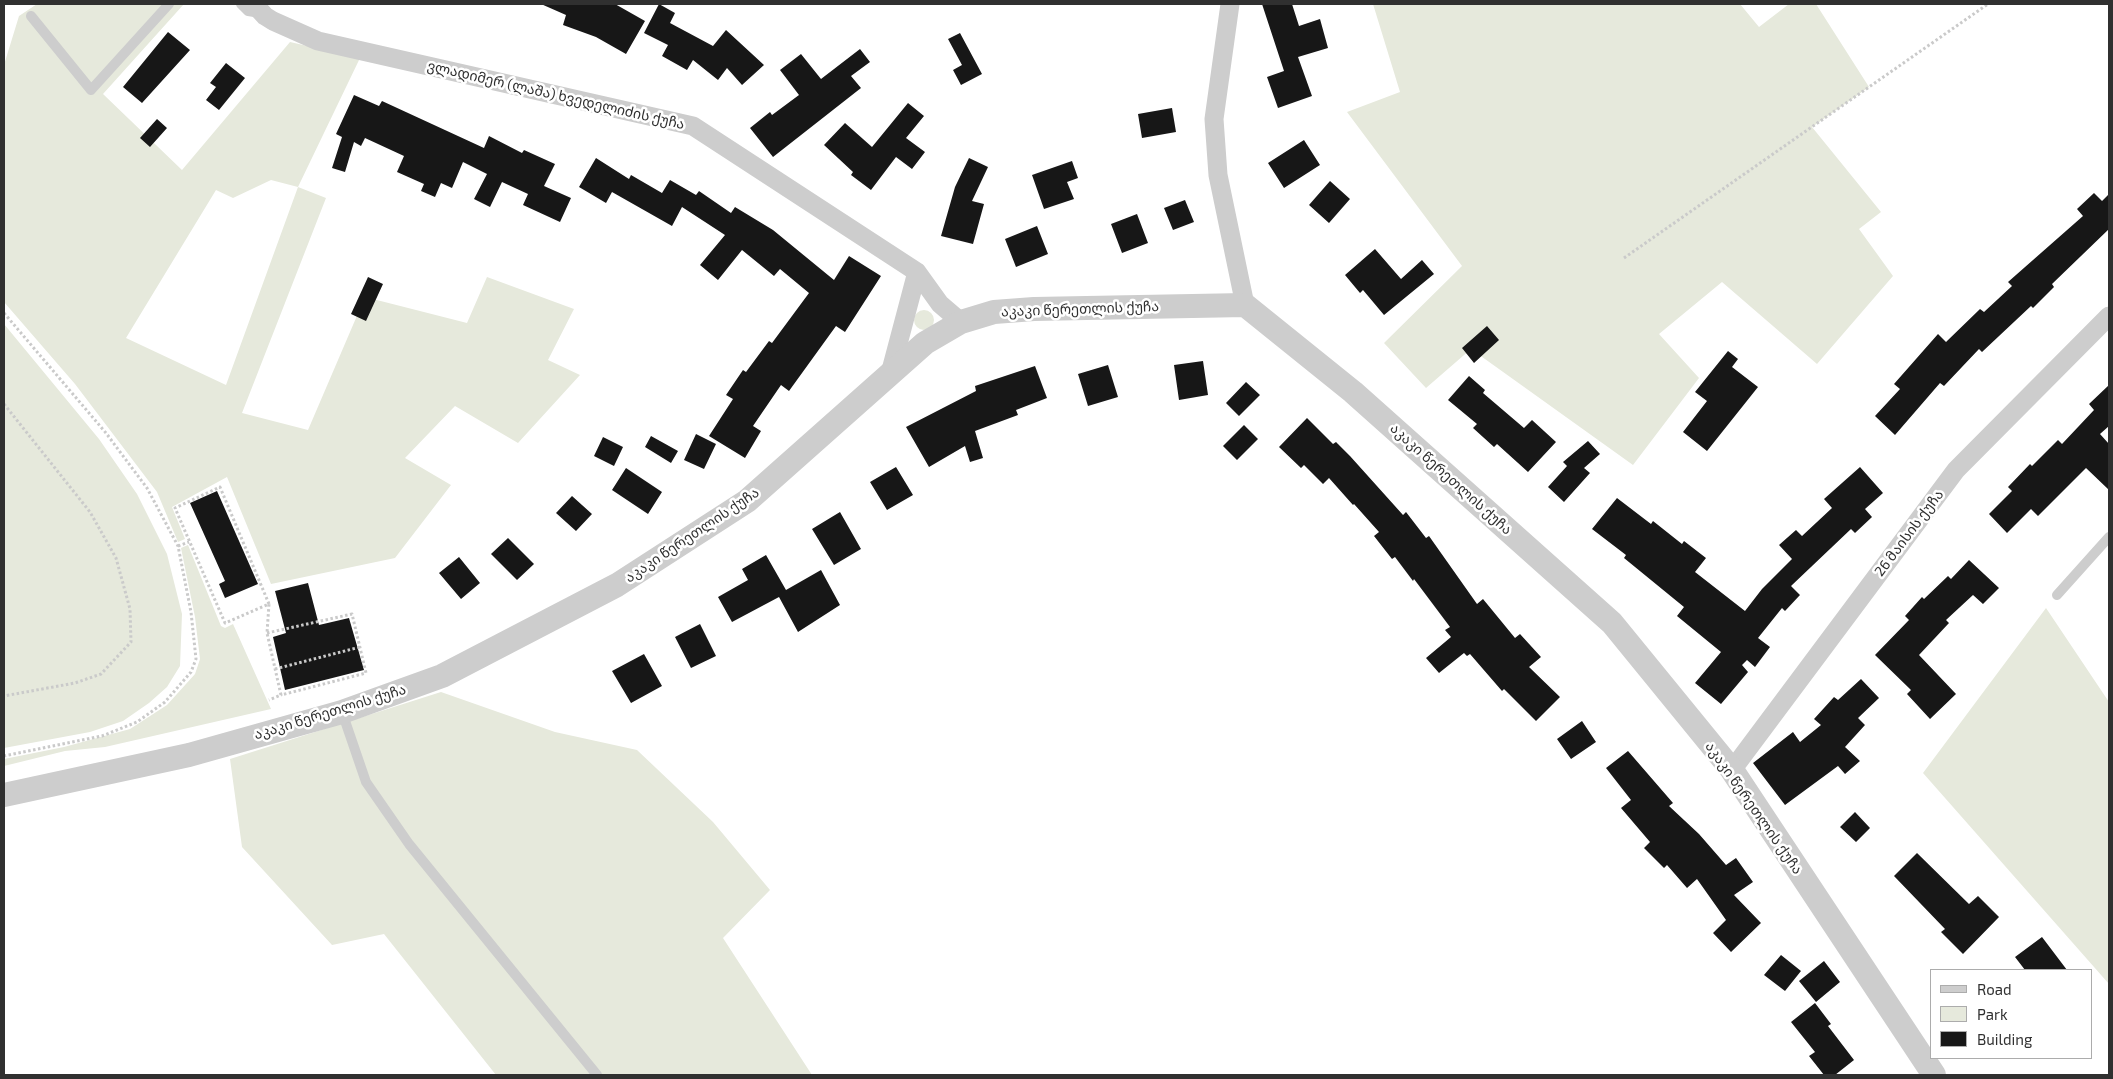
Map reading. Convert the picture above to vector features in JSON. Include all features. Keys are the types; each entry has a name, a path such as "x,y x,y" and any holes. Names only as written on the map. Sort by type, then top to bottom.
{"street":[{"path":"1230,4 1214,119 1218,175 1245,305"},
{"name":"ვლადიმერ (ლაშა) ხვედელიძის ქუჩა","path":"258,8 288,30 318,41 694,126 917,272 940,304 962,322"},
{"path":"890,374 917,272"},
{"name":"აკაკი წერეთლის ქუჩა","path":"4,795 189,755 342,712 442,676 617,584 747,501 925,343 962,322 994,312 1034,309 1245,305 1353,392 1612,623 1732,770 1934,1075"},
{"name":"26 მაისის ქუჩა","path":"1732,770 1956,470 2109,316"}],"lane":[{"path":"31,16 91,90 169,4"},
{"path":"241,4 248,11 258,8"},
{"path":"2057,595 2109,537"},
{"path":"342,712 366,782 409,844 597,1075"}],"path":[{"path":"1624,258 1988,4"},
{"path":"4,313 106,433 147,488 178,546 191,612 196,659 191,672 165,702 137,722 102,736 4,756"},
{"path":"4,404 90,512 116,558 130,608 131,642 101,674 75,683 4,696"},
{"path":"269,604 225,623 175,508 220,487 269,604 267,633 281,695"},
{"path":"178,546 189,542"},
{"path":"267,633 352,614 366,673 281,695 269,700"},
{"path":"275,669 360,647"}],"green space":[{"path":"37,4 184,4 103,94 182,170 290,42 360,58 298,187 326,198 242,413 308,430 365,297 467,323 487,277 574,309 548,360 580,375 518,443 455,406 405,458 451,485 395,558 271,584 227,477 172,507 185,539 178,542 157,492 75,384 4,302 4,65 19,16","holes":["271,180 298,187 226,385 126,338 216,190 233,198"]},
{"path":"1373,4 1740,4 1759,27 1789,4 1816,4 1869,87 1812,127 1881,212 1859,229 1893,276 1817,364 1722,282 1659,334 1699,378 1633,465 1471,349 1426,388 1384,343 1462,266 1347,112 1400,92"},
{"path":"924,310 931,313 934,320 931,327 924,330 917,327 914,320 917,313"},
{"path":"4,324 99,439 137,494 167,554 182,614 180,666 167,687 149,703 123,721 90,732 4,748"},
{"path":"188,545 221,626 225,628 233,624 271,709 105,747 65,751 4,766 4,759 64,747 130,729 167,705 195,674 200,659 195,617 181,548"},
{"path":"2046,608 2109,702 2109,984 1923,773"},
{"path":"441,692 555,732 637,750 713,822 770,890 723,938 812,1075 496,1075 384,934 332,945 242,847 230,759"}],"building":[{"path":"541,4 615,4 645,21 626,54 596,37 563,25 566,15"},
{"path":"659,4 675,13 670,23 713,46 726,30 764,65 742,85 727,68 718,80 693,60 687,70 662,56 668,45 644,33"},
{"path":"1262,4 1292,4 1299,26 1320,19 1328,48 1298,57 1312,96 1278,108 1267,77 1284,71"},
{"path":"168,32 190,50 142,103 123,87"},
{"path":"960,33 982,74 961,85 953,70 962,65 948,39"},
{"path":"860,49 870,62 851,76 861,88 773,157 750,128 770,112 772,115 799,95 780,70 801,54 821,79"},
{"path":"226,63 245,78 219,110 206,100 216,87 210,83"},
{"path":"354,95 379,106 382,101 484,148 489,136 522,153 524,150 555,164 544,186 571,198 560,222 523,205 528,194 502,182 490,207 474,199 487,174 463,162 452,188 441,183 435,197 421,191 424,184 397,172 404,156 365,138 361,146 354,142 345,172 332,168 342,137 336,134"},
{"path":"908,103 924,116 906,138 925,152 912,169 896,157 871,190 851,175 853,172 824,145 845,123 872,147"},
{"path":"1172,108 1176,132 1142,138 1138,114"},
{"path":"157,119 167,128 150,147 140,138"},
{"path":"1304,140 1320,165 1284,188 1268,163"},
{"path":"596,158 629,179 631,175 662,193 670,180 696,195 699,191 731,213 735,207 773,230 834,280 849,256 881,276 845,332 836,326 789,391 781,385 753,426 761,431 745,458 709,436 733,399 726,395 743,370 746,372 769,341 772,343 809,293 780,269 774,276 742,250 718,280 700,265 725,235 682,207 672,226 612,192 606,203 579,187"},
{"path":"969,158 988,167 972,201 984,204 973,244 941,236 955,187"},
{"path":"1072,161 1078,178 1067,182 1074,199 1044,209 1032,175"},
{"path":"1330,181 1350,199 1329,223 1309,205"},
{"path":"2094,193 2102,201 2109,194 2109,229 2052,284 2054,287 2033,308 2031,306 1982,352 1979,349 1944,386 1940,383 1895,435 1875,416 1900,389 1894,384 1938,334 1946,342 1980,309 1984,312 2012,286 2008,282 2083,216 2077,209"},
{"path":"1185,200 1194,222 1173,230 1164,208"},
{"path":"1137,214 1148,243 1122,253 1111,224"},
{"path":"1037,226 1048,254 1016,267 1005,239"},
{"path":"1375,249 1401,279 1422,260 1434,274 1384,315 1363,290 1360,293 1345,275"},
{"path":"368,277 383,284 366,321 351,314"},
{"path":"1487,326 1499,340 1474,363 1462,348"},
{"path":"1728,351 1738,359 1732,367 1758,387 1707,451 1683,432 1707,401 1695,392"},
{"path":"1203,361 1208,395 1179,400 1174,365"},
{"path":"1108,365 1118,397 1088,406 1078,374"},
{"path":"1035,366 1047,398 1016,410 1018,415 975,431 983,458 970,462 965,446 929,467 906,427 976,391 975,386"},
{"path":"1469,376 1485,390 1483,393 1524,428 1532,420 1556,442 1528,472 1497,444 1494,447 1473,428 1477,424 1448,400"},
{"path":"1246,382 1260,395 1239,416 1226,403"},
{"path":"2109,385 2109,426 2100,434 2109,444 2109,490 2086,468 2038,516 2031,509 2007,533 1989,514 2012,491 2008,487 2030,464 2032,466 2058,440 2062,444 2094,410 2089,404"},
{"path":"1307,418 1333,444 1336,442 1350,456 1403,515 1406,512 1426,538 1429,536 1477,604 1483,599 1515,638 1520,634 1541,657 1529,667 1560,697 1536,721 1504,689 1502,691 1470,654 1467,656 1464,653 1439,673 1426,658 1451,637 1445,630 1450,627 1414,579 1413,581 1395,557 1392,559 1374,536 1379,532 1354,504 1329,478 1323,484 1304,465 1301,468 1279,447"},
{"path":"1244,425 1258,439 1237,460 1223,446"},
{"path":"696,434 716,444 704,469 684,460"},
{"path":"651,436 678,451 671,463 645,447"},
{"path":"603,437 623,447 614,466 594,456"},
{"path":"1588,441 1600,454 1584,468 1590,473 1564,502 1548,487 1567,466 1563,462"},
{"path":"896,467 913,495 887,510 870,482"},
{"path":"1860,467 1883,493 1865,509 1872,517 1855,533 1851,529 1791,586 1800,595 1785,611 1782,608 1758,638 1770,647 1755,667 1747,660 1742,665 1748,672 1721,704 1695,683 1721,652 1677,616 1684,607 1624,558 1626,555 1592,529 1617,498 1651,524 1653,521 1682,544 1684,541 1706,558 1695,572 1745,611 1762,589 1792,559 1779,545 1796,530 1802,536 1832,508 1824,499"},
{"path":"626,468 662,492 648,514 612,490"},
{"path":"217,491 258,584 225,598 219,584 225,581 190,503"},
{"path":"572,496 592,514 576,531 556,513"},
{"path":"840,512 861,549 834,565 812,529"},
{"path":"508,538 534,564 517,580 491,554"},
{"path":"766,555 786,590 821,570 840,605 798,632 779,597 732,622 718,597 748,580 742,569"},
{"path":"459,557 480,583 461,599 439,573"},
{"path":"1969,560 1999,588 1983,604 1973,595 1946,620 1949,623 1919,655 1956,694 1930,719 1907,694 1911,690 1875,655 1909,620 1905,616 1922,597 1924,599 1948,576 1951,579"},
{"path":"308,583 319,625 349,618 364,670 285,690 273,637 286,633 275,591"},
{"path":"700,624 716,656 691,668 675,637"},
{"path":"644,654 662,686 631,703 612,671"},
{"path":"1861,679 1879,698 1858,718 1865,725 1845,747 1860,761 1845,774 1838,766 1785,805 1753,763 1793,732 1800,742 1821,725 1814,719 1834,697 1838,700"},
{"path":"1582,721 1596,742 1571,759 1557,739"},
{"path":"1628,751 1673,803 1669,806 1699,834 1726,865 1736,858 1753,882 1734,895 1761,923 1731,952 1713,933 1726,920 1697,879 1687,888 1667,865 1664,868 1644,848 1650,842 1621,808 1631,800 1606,768"},
{"path":"1855,812 1870,828 1856,842 1840,827"},
{"path":"1917,853 1969,904 1978,896 1999,917 1963,954 1941,932 1945,929 1894,876"},
{"path":"2042,937 2066,969 2024,969 2015,957"},
{"path":"1781,955 1801,971 1785,991 1764,975"},
{"path":"1824,961 1840,982 1816,1002 1799,981"},
{"path":"1815,1003 1831,1024 1828,1026 1854,1060 1835,1075 1824,1075 1809,1056 1815,1052 1791,1022"}]}
